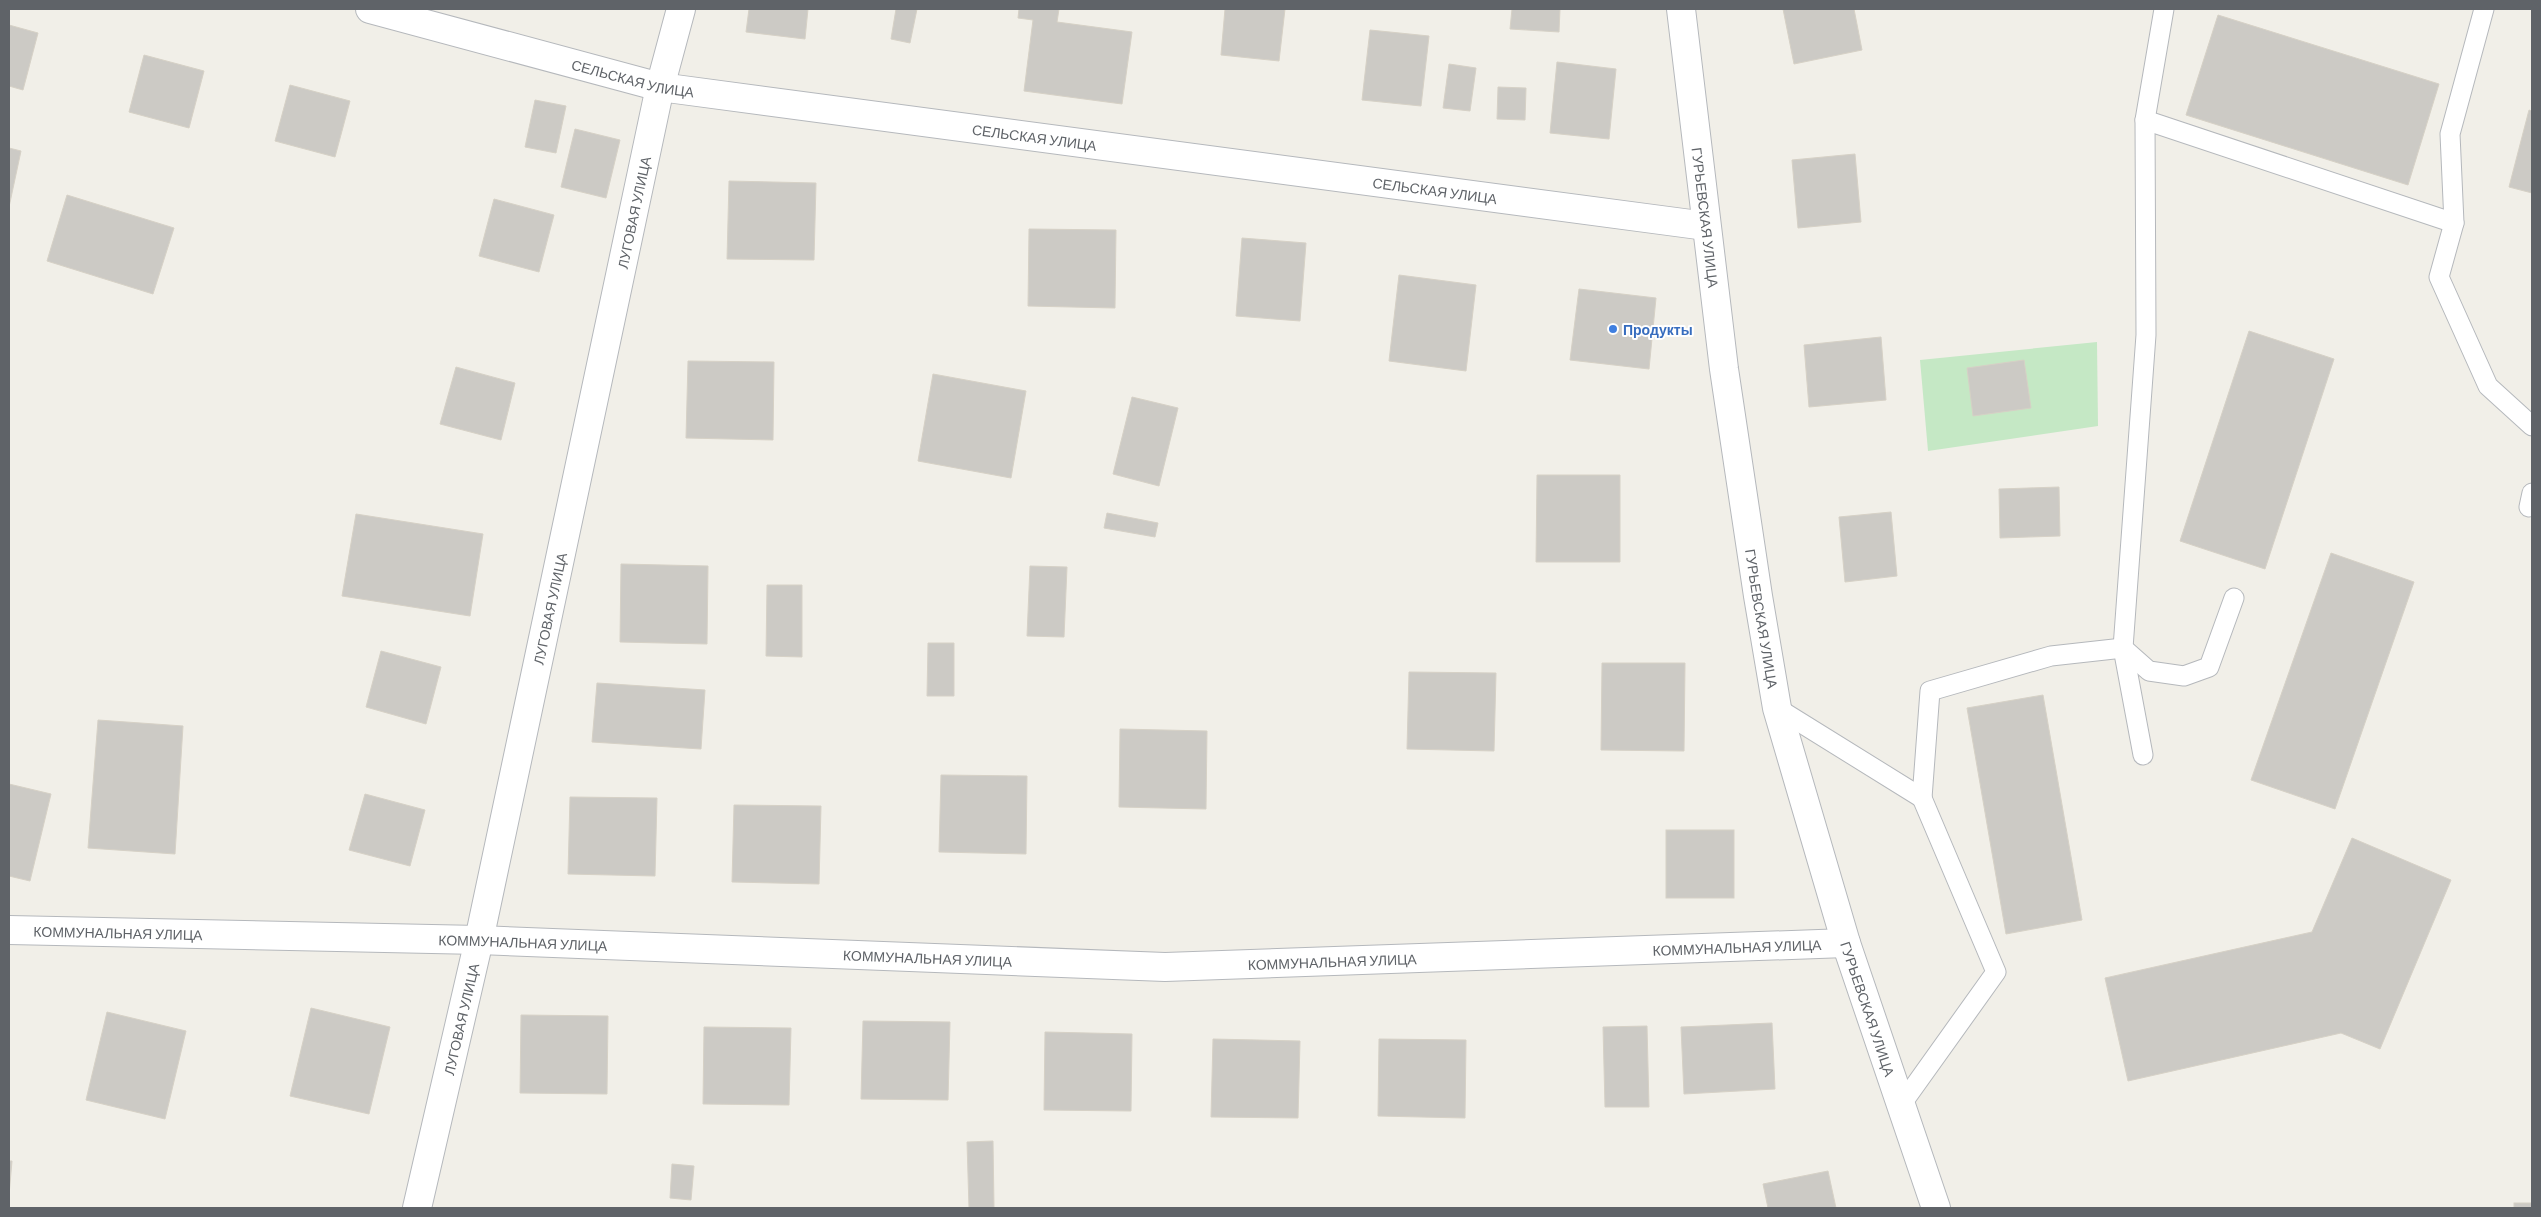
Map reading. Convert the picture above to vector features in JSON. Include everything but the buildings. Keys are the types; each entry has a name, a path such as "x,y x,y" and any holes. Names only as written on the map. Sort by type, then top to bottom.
{"street":[{"name":"СЕЛЬСКАЯ УЛИЦА","path":"370,9 660,87 1706,226"},
{"name":"ЛУГОВАЯ УЛИЦА","path":"417,1208 479,940 660,87 681,9"},
{"name":"ГУРЬЕВСКАЯ УЛИЦА","path":"1681,9 1706,226 1756,586 1777,708 1846,943 1936,1208"},
{"name":"КОММУНАЛЬНАЯ УЛИЦА","path":"9,930 479,940 1165,967 1846,943"}],"lane":[{"path":"2143,755 2123,648 2146,335 2145,120 2164,9"},
{"path":"2484,9 2450,134 2454,223 2439,277 2488,386 2532,426"},
{"path":"2145,120 2454,223"},
{"path":"1901,1105 1996,972 1922,798 1930,691 2051,656 2123,648 2149,671 2184,676 2209,667 2234,598"},
{"path":"1777,708 1922,798"}],"green space":[{"path":"2097,342 2098,426 1928,451 1920,360"}],"place":[{"name":"Продукты","path":"1613,329"}]}
